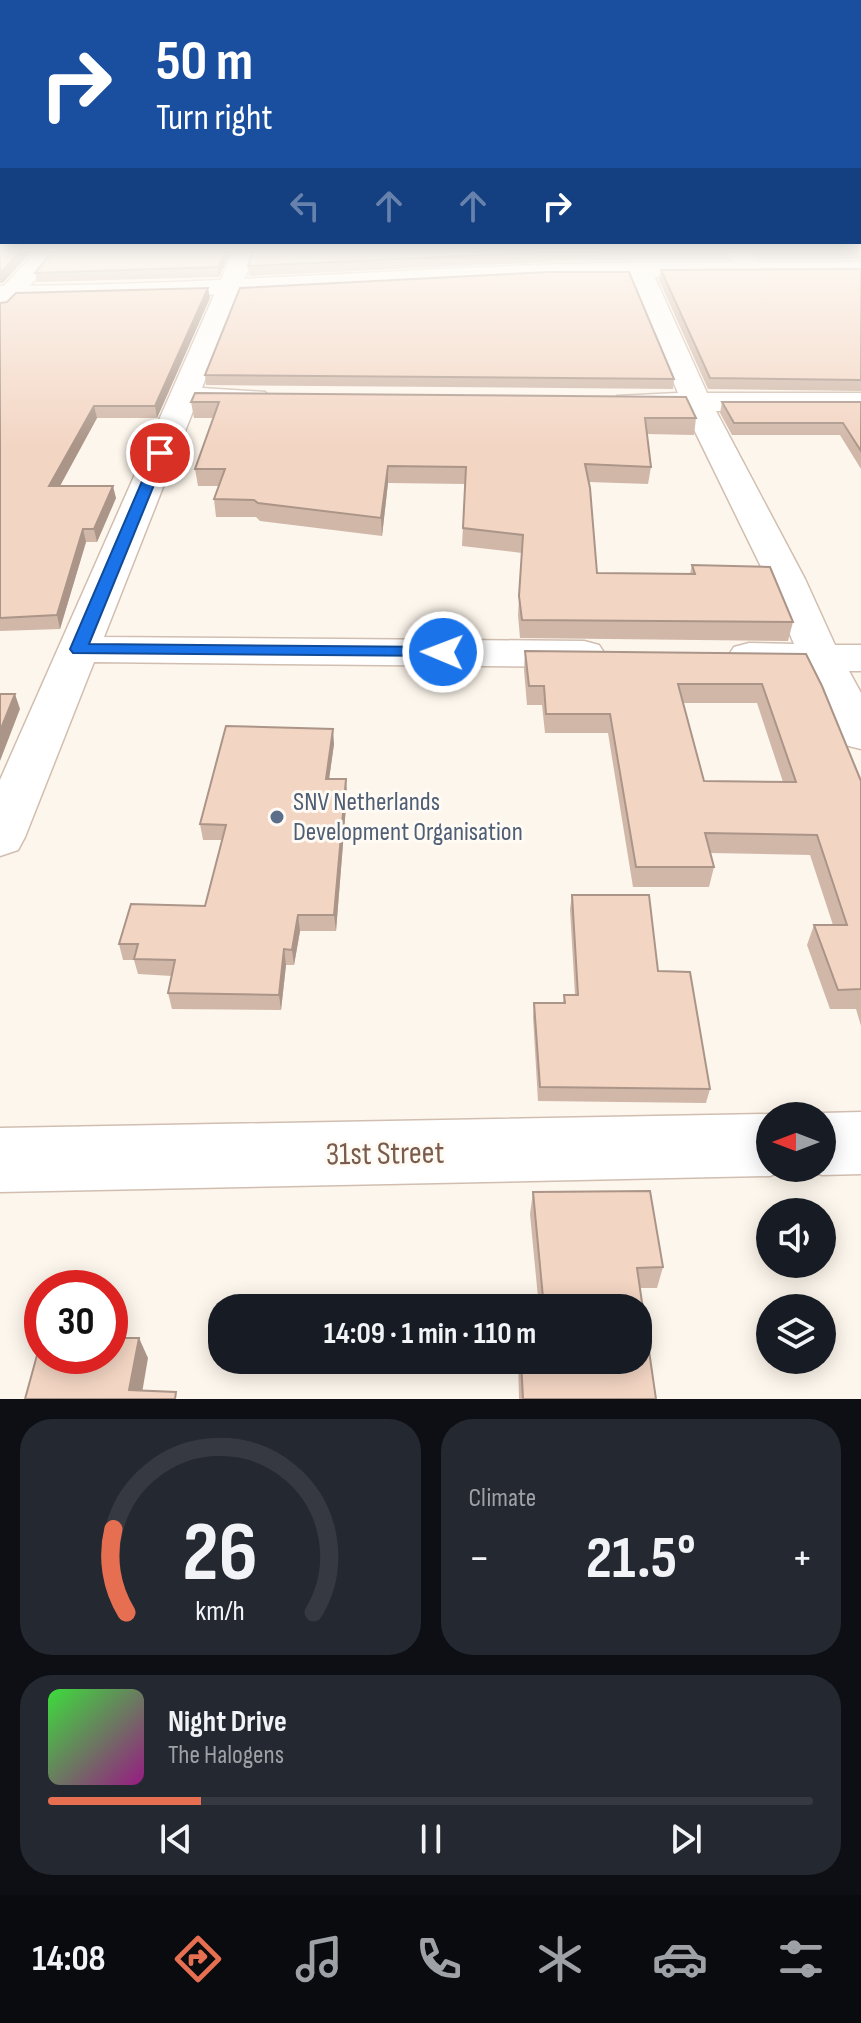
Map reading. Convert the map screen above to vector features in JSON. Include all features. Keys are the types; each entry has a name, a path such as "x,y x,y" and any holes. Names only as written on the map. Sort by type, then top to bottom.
{"street":[{"path":"0,837 218,315"},
{"path":"659,315 696,402 786,579 820,657 861,734"},
{"path":"184,397 279,398"},
{"path":"605,402 861,402"},
{"path":"79,649 616,654"},
{"path":"710,655 861,658"},
{"path":"836,1144 861,1143"},
{"name":"31st Street","path":"0,1160 756,1145"}],"building":[{"path":"0,315 196,315 155,406 94,406 49,486 113,486 94,529 83,529 57,615 0,618"},
{"path":"229,315 647,315 674,379 205,375"},
{"path":"682,315 861,315 861,380 710,378"},
{"path":"195,393 686,397 696,418 645,418 651,467 585,464 597,573 695,574 692,565 770,567 793,622 522,620 519,596 523,535 463,528 466,467 388,466 381,518 258,503 254,500 214,499 225,469 195,469 219,402 191,402"},
{"path":"722,402 861,402 861,451 843,423 734,423"},
{"path":"525,651 806,654 861,781 861,989 838,990 814,925 847,925 817,835 705,833 714,867 636,867 610,714 546,714 544,686 529,686","holes":["678,684 762,684 796,782 704,781"]},
{"path":"0,694 15,694 0,731"},
{"path":"226,726 333,729 326,779 346,779 334,915 298,915 292,950 284,949 279,995 168,993 175,960 134,959 138,944 119,944 131,904 205,906 226,825 200,824"},
{"path":"572,895 649,895 658,971 690,972 710,1089 540,1087 534,1003 565,1003 564,995 578,995"},
{"path":"650,1191 663,1267 637,1268 641,1294 543,1294 533,1192"},
{"path":"128,1338 139,1338 129,1390 176,1392 175,1399 25,1399 32,1374 128,1374"},
{"path":"652,1371 656,1399 523,1399 522,1374 652,1374"}],"place":[{"name":"SNV Netherlands Development Organisation","path":"277,817"}],"route":[{"path":"160,453 79,649 443,652"}]}
